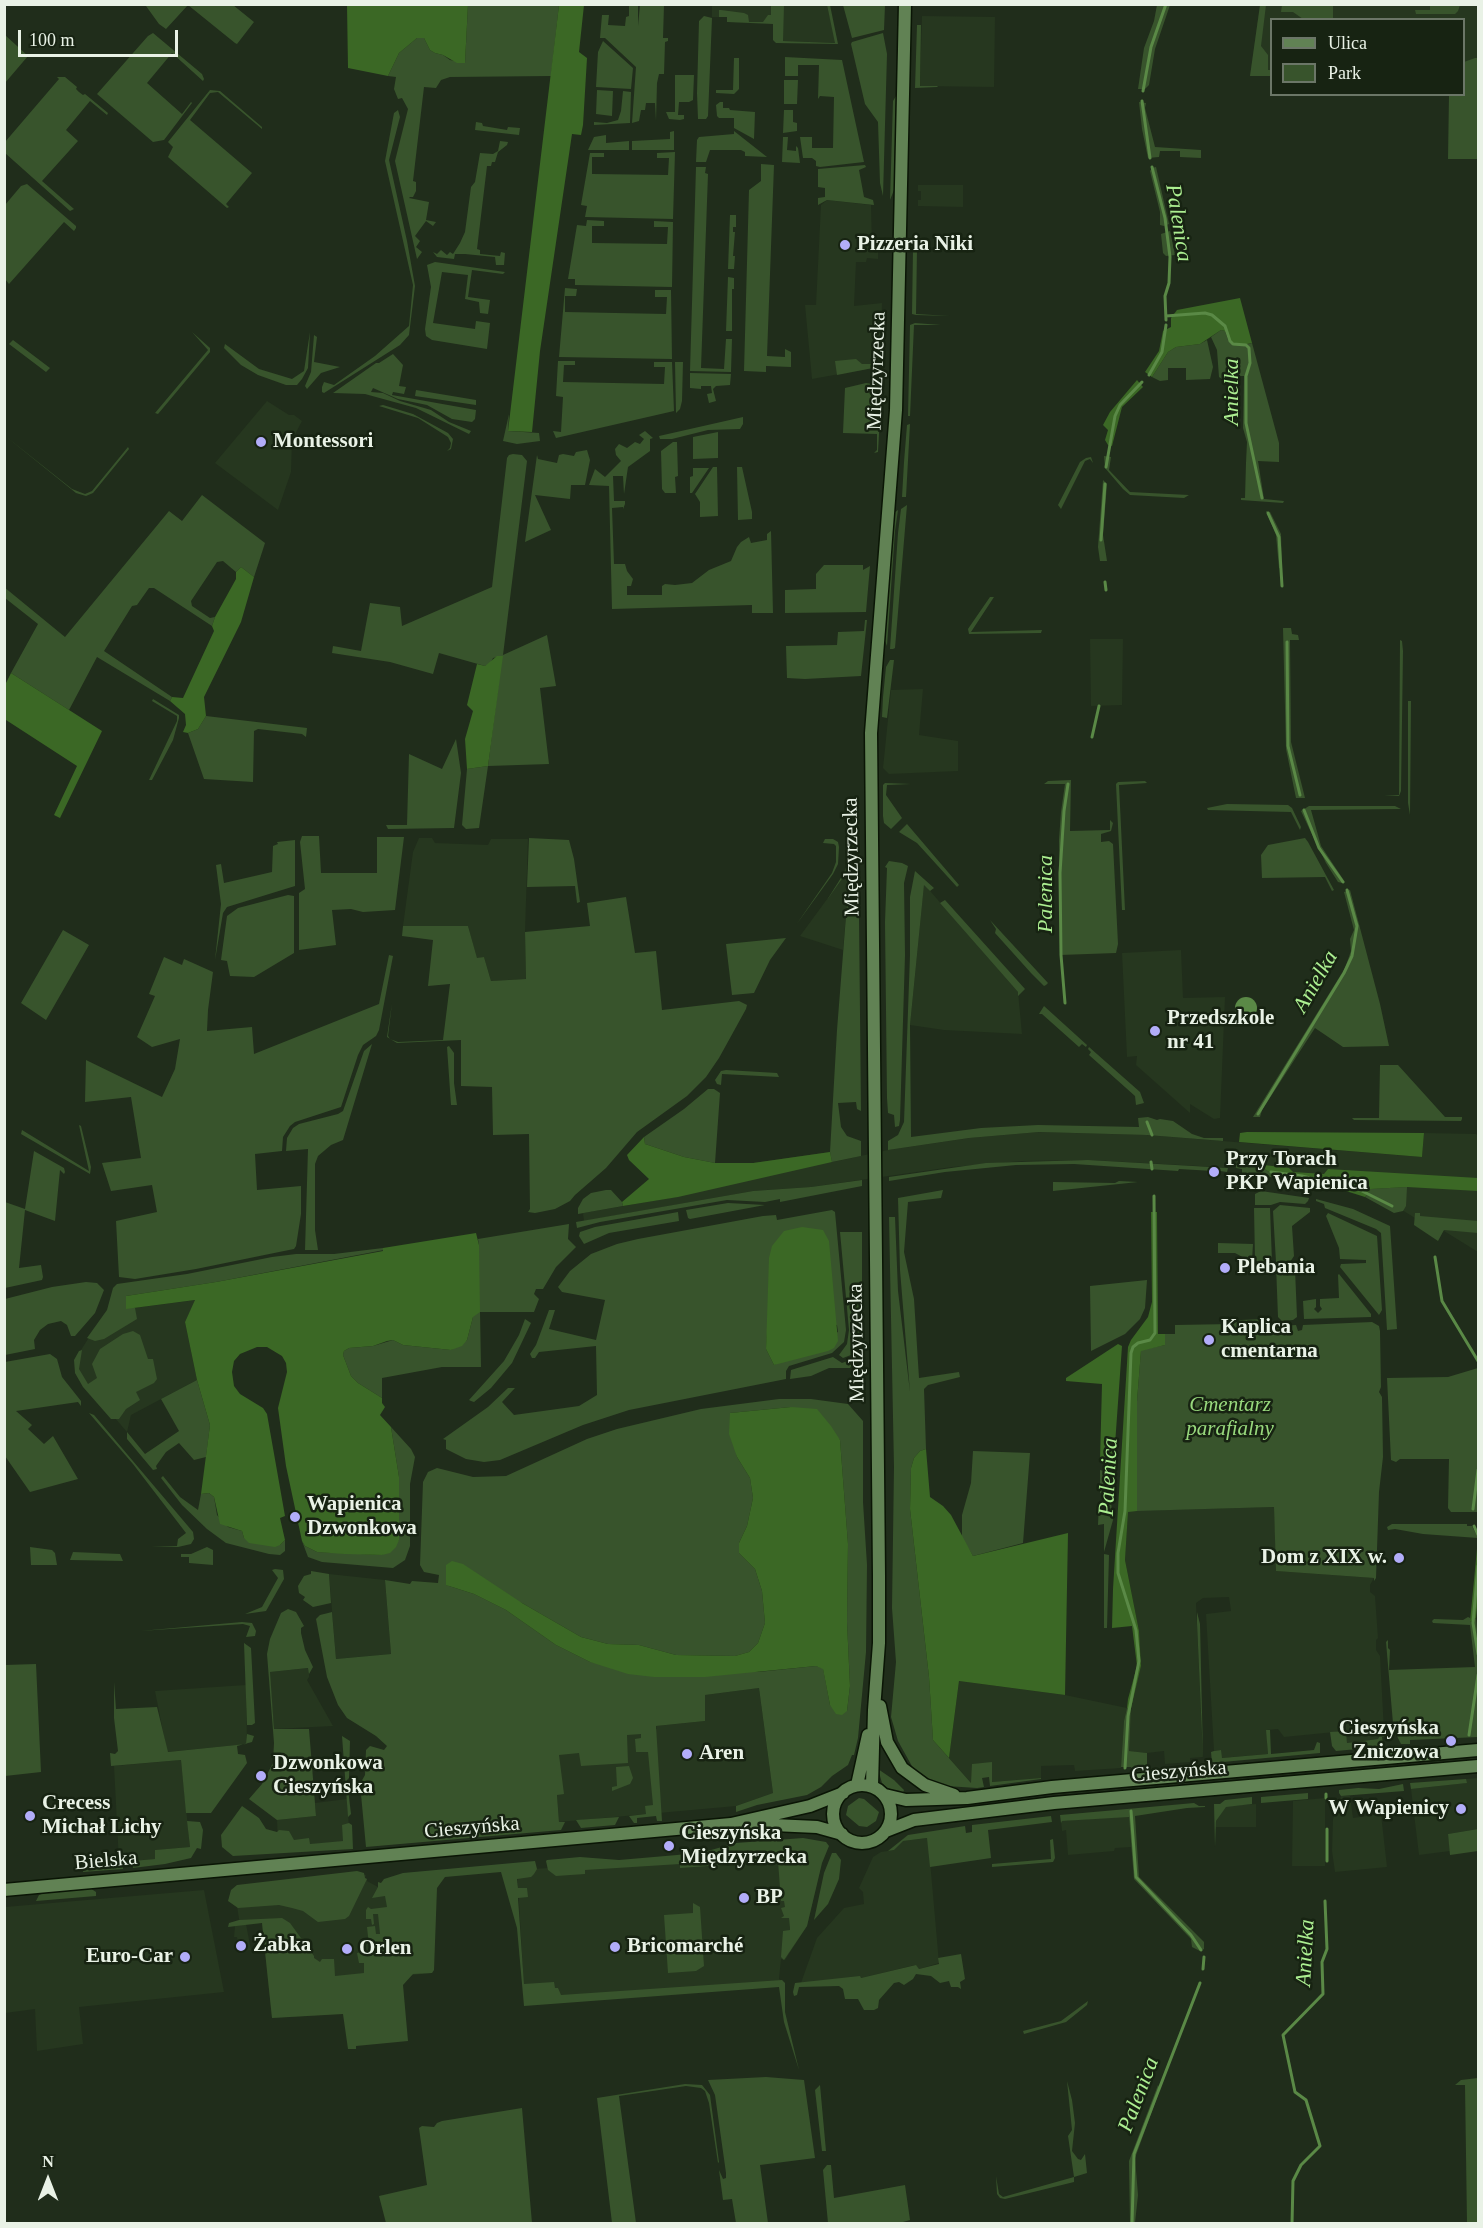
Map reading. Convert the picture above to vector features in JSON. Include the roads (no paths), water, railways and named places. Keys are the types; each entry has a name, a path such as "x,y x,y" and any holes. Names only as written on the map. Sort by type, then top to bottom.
{"main road":[{"name":"Międzyrzecka","path":"872,1786 879,1643 871,733 896,410 905,4"},
{"path":"879,1643 882,1724 892,1754 906,1772 925,1785 967,1798"},
{"name":"Międzyrzecka","path":"857,1785 874,1710"},
{"name":"Cieszyńska","path":"885,1795 906,1800 967,1798 1052,1787 1479,1750"},
{"name":"Cieszyńska","path":"886,1831 914,1820 1054,1803 1479,1766"},
{"path":"857,1785 872,1786 885,1795 890,1811 886,1831 877,1839 866,1842 853,1841 842,1834 834,1818 834,1809 843,1793 857,1785"},
{"name":"Cieszyńska","path":"212,1872 736,1823 810,1806 843,1793"},
{"name":"Cieszyńska","path":"736,1823 817,1827 842,1834"},
{"name":"Bielska","path":"4,1890 212,1872"}],"waterway":[{"name":"Palenica","path":"1143,91 1151,47 1166,4"},
{"name":"Palenica","path":"1142,101 1150,158"},
{"name":"Palenica","path":"1152,167 1165,218 1170,257 1169,283 1165,296 1166,320"},
{"name":"Anielka","path":"1166,316 1205,313 1212,315 1225,326 1233,344 1246,345 1249,348 1250,363 1246,376 1246,423 1262,498"},
{"name":"Palenica","path":"1149,375 1162,352 1166,325"},
{"name":"Palenica","path":"1106,467 1115,416 1120,405 1142,382"},
{"name":"Palenica","path":"1101,540 1105,484"},
{"name":"Anielka","path":"1268,513 1279,537 1282,586"},
{"name":"Palenica","path":"1105,582 1106,590"},
{"name":"Anielka","path":"1287,642 1288,746 1300,795"},
{"name":"Palenica","path":"1092,737 1099,706"},
{"name":"Palenica","path":"1065,1003 1061,955 1060,873 1068,784"},
{"name":"Anielka","path":"1304,810 1319,848 1343,882"},
{"name":"Anielka","path":"1258,1114 1344,973 1352,956 1357,926 1347,890"},
{"name":"Palenica","path":"1147,1122 1152,1135"},
{"name":"Palenica","path":"1151,1162 1152,1169"},
{"name":"Anielka","path":"1271,1172 1302,1176 1360,1190 1392,1206"},
{"name":"Palenica","path":"1125,1768 1128,1716 1139,1661 1136,1630 1118,1573 1118,1553 1125,1511 1131,1353 1133,1347 1150,1340 1155,1333 1154,1196"},
{"name":"Anielka","path":"1435,1257 1442,1301 1478,1361"},
{"name":"Anielka","path":"1473,1509 1478,1470"},
{"name":"Anielka","path":"1474,1526 1478,1535"},
{"name":"Anielka","path":"1478,1566 1473,1623 1478,1654"},
{"name":"Anielka","path":"1469,1735 1478,1675"},
{"name":"Palenica","path":"1131,1811 1136,1877 1191,1935 1201,1950"},
{"name":"Anielka","path":"1327,1829 1327,1861"},
{"name":"Anielka","path":"1292,2224 1293,2181 1301,2165 1320,2146 1306,2100 1295,2092 1283,2035 1323,1994 1322,1962 1327,1949 1325,1901"},
{"name":"Palenica","path":"1203,1969 1204,1957"},
{"name":"Palenica","path":"1132,2224 1134,2154 1200,1983"}],"place":[{"name":"Pizzeria Niki","path":"845,245"},
{"name":"Montessori","path":"261,442"},
{"name":"Przedszkole nr 41","path":"1155,1031"},
{"name":"Przy Torach PKP Wapienica","path":"1214,1172"},
{"name":"Plebania","path":"1225,1268"},
{"name":"Kaplica cmentarna","path":"1209,1340"},
{"name":"Wapienica Dzwonkowa","path":"295,1517"},
{"name":"Dom z XIX w.","path":"1399,1558"},
{"name":"Cieszyńska Zniczowa","path":"1451,1741"},
{"name":"Aren","path":"687,1754"},
{"name":"Dzwonkowa Cieszyńska","path":"261,1776"},
{"name":"W Wapienicy","path":"1461,1809"},
{"name":"Crecess Michał Lichy","path":"30,1816"},
{"name":"Cieszyńska Międzyrzecka","path":"669,1846"},
{"name":"BP","path":"744,1898"},
{"name":"Żabka","path":"241,1946"},
{"name":"Bricomarché","path":"615,1947"},
{"name":"Orlen","path":"347,1949"},
{"name":"Euro-Car","path":"185,1957"}],"park label":[{"name":"Cmentarz parafialny","path":"1230,1417"}]}
